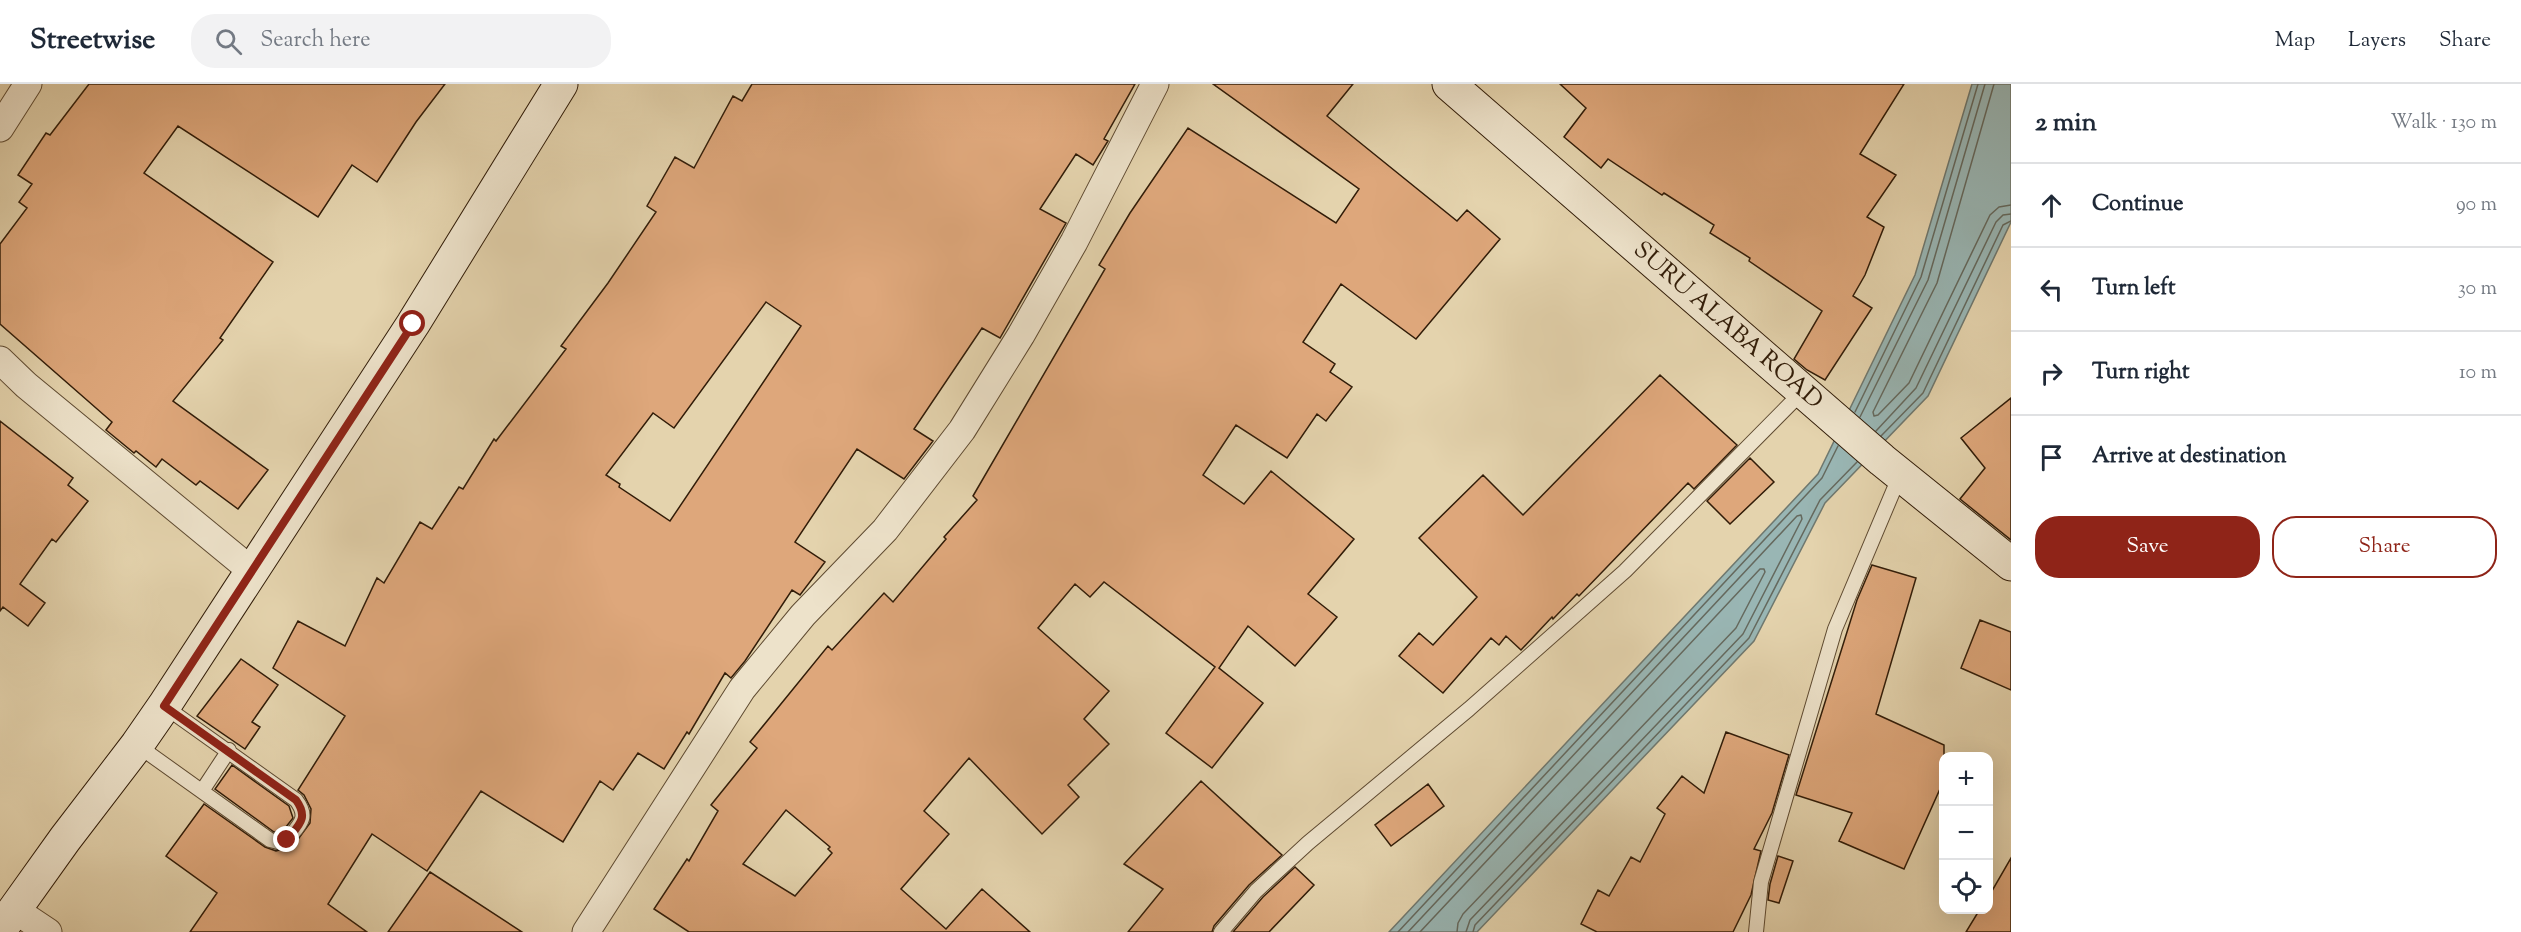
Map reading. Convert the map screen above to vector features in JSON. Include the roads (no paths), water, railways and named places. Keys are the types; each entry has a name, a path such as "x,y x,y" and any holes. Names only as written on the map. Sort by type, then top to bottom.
{"street":[{"path":"0,128 28,84"},
{"path":"48,932 8,920 164,706 413,324 561,84"},
{"path":"586,932 742,689 803,615 885,530 962,430 1021,335 1074,242 1155,84"},
{"name":"SURU ALABA ROAD","path":"1449,84 1804,390 1891,468 2011,564"},
{"path":"0,360 27,385 252,571"}],"lane":[{"path":"1221,932 1256,891 1308,843 1469,709 1624,571 1804,390"},
{"path":"1756,932 1761,882 1835,629 1891,468"},
{"path":"137,745 270,840 278,842 287,840 303,820 303,809 296,800 229,750 164,706"},
{"path":"202,791 229,750"}],"water":[{"path":"1972,84 2011,84 2011,222 1928,396 1825,503 1754,641 1477,932 1389,932 1818,474 1915,275"}]}
